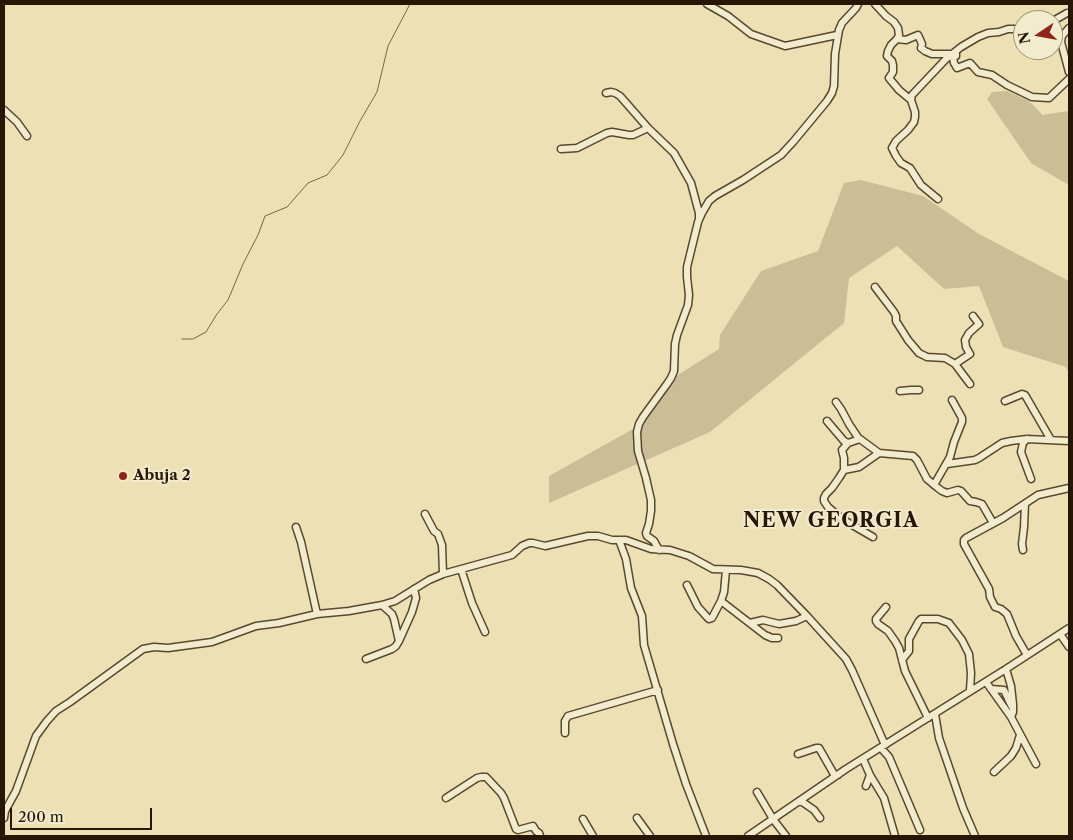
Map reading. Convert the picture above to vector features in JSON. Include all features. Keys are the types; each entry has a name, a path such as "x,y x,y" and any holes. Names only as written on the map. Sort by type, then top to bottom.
{"street":[{"path":"707,4 728,16 751,34 785,46 837,35"},
{"path":"698,222 709,201 781,155 827,101 832,94 834,86 837,35 842,23 858,4"},
{"path":"874,4 896,25 899,32 887,56 893,65 893,72 890,78 899,90 911,100 915,112 912,126 896,141 892,148 901,163 910,168 921,184 938,199"},
{"path":"1063,15 1067,13"},
{"path":"1069,28 1062,36 1061,42 1069,72"},
{"path":"911,100 912,95 946,59 961,47 988,33 1013,30"},
{"path":"897,39 906,40 918,35 922,44 921,48 924,51 932,54 954,54"},
{"path":"954,54 956,54 953,57 957,68 970,63 978,72 992,75 1016,90 1032,96 1049,98 1069,79"},
{"path":"606,93 611,92 620,96 648,128 674,153 691,183 699,213 687,267 688,305 675,344 674,371 672,378 643,417 637,432 638,451 651,500 651,511 646,533 659,550"},
{"path":"4,110 17,122 27,136"},
{"path":"561,149 577,148 612,132 633,135 648,128"},
{"path":"876,286 894,312 898,324 908,340 919,353 927,357 945,358 959,368 970,384"},
{"path":"954,364 970,354 965,340 969,333 979,324 973,316"},
{"path":"900,392 919,390"},
{"path":"1006,401 1022,394 1025,395 1051,440"},
{"path":"934,485 947,464 962,422 962,418 952,400"},
{"path":"836,402 842,409 859,440 879,453 913,456 927,479 934,485 947,493 958,490 970,501 982,504 994,523"},
{"path":"827,421 844,441 848,443"},
{"path":"947,464 980,458 1002,443 1011,441 1027,439 1069,441"},
{"path":"1027,439 1023,443 1021,452 1031,479"},
{"path":"859,440 848,443 842,450 844,470 826,494 824,501 842,519 873,537"},
{"path":"844,470 859,467 879,453"},
{"path":"1027,655 1016,636 1007,614 995,607 989,590 964,544 966,538 1038,495 1069,488"},
{"path":"1023,550 1025,504"},
{"path":"424,514 438,534 442,545 443,574"},
{"path":"296,527 317,614"},
{"path":"4,818 5,811 16,791 36,736 46,721 56,711 143,649 154,647 168,648 212,642 256,626 317,614 349,611 395,601 429,580 443,574 512,555 522,546 529,543 545,546 593,535 628,541 651,549 674,551 689,556 716,570 741,570 758,573 769,579 808,616 849,663 920,830"},
{"path":"619,540 626,559 631,588 642,616 642,640 686,784 706,836"},
{"path":"461,569 472,603 485,632"},
{"path":"687,585 698,607 709,619 712,618 724,592 726,570"},
{"path":"366,660 396,646 412,612 416,598 414,589"},
{"path":"392,614 395,601"},
{"path":"721,601 768,637 778,638"},
{"path":"382,604 392,614 399,641"},
{"path":"886,607 876,621 888,631 899,648 910,682 928,718"},
{"path":"750,623 762,620 779,624 796,621 808,616"},
{"path":"902,660 909,651 910,638 921,619 938,619 949,623 962,640 969,654 970,691"},
{"path":"798,754 818,748 822,751 835,776 1006,670 1069,628"},
{"path":"1060,634 1069,647"},
{"path":"1006,670 1013,708 1011,717"},
{"path":"986,682 1011,717 1036,764"},
{"path":"991,689 1004,690 1013,708"},
{"path":"565,733 565,721 568,716 658,690"},
{"path":"935,714 939,738 963,808 976,836"},
{"path":"994,772 1011,756 1020,735"},
{"path":"862,759 884,798 896,836"},
{"path":"748,836 846,769"},
{"path":"866,786 870,775"},
{"path":"446,798 477,778 486,777 504,798 516,829 533,826 540,833 540,836"},
{"path":"757,792 786,836"},
{"path":"801,801 814,810 820,818"},
{"path":"637,818 650,836"},
{"path":"583,819 593,836"}],"shaded area":[{"path":"1007,91 1029,101 1043,115 1068,111 1069,185 1031,163 987,99 992,92"},
{"path":"861,180 923,196 979,234 1069,281 1069,374 1066,367 1003,347 979,286 944,289 897,246 849,278 844,323 710,432 549,503 549,476 633,429 656,401 665,383 719,349 720,335 761,271 818,251 844,183"}],"waterway":[{"path":"182,339 193,339 206,332 228,300 265,216 287,207 308,183 327,175 343,155 377,92 388,46 410,4"}],"place":[{"name":"Abuja 2","path":"123,476"}],"district":[{"name":"NEW GEORGIA","path":"831,521"}]}
